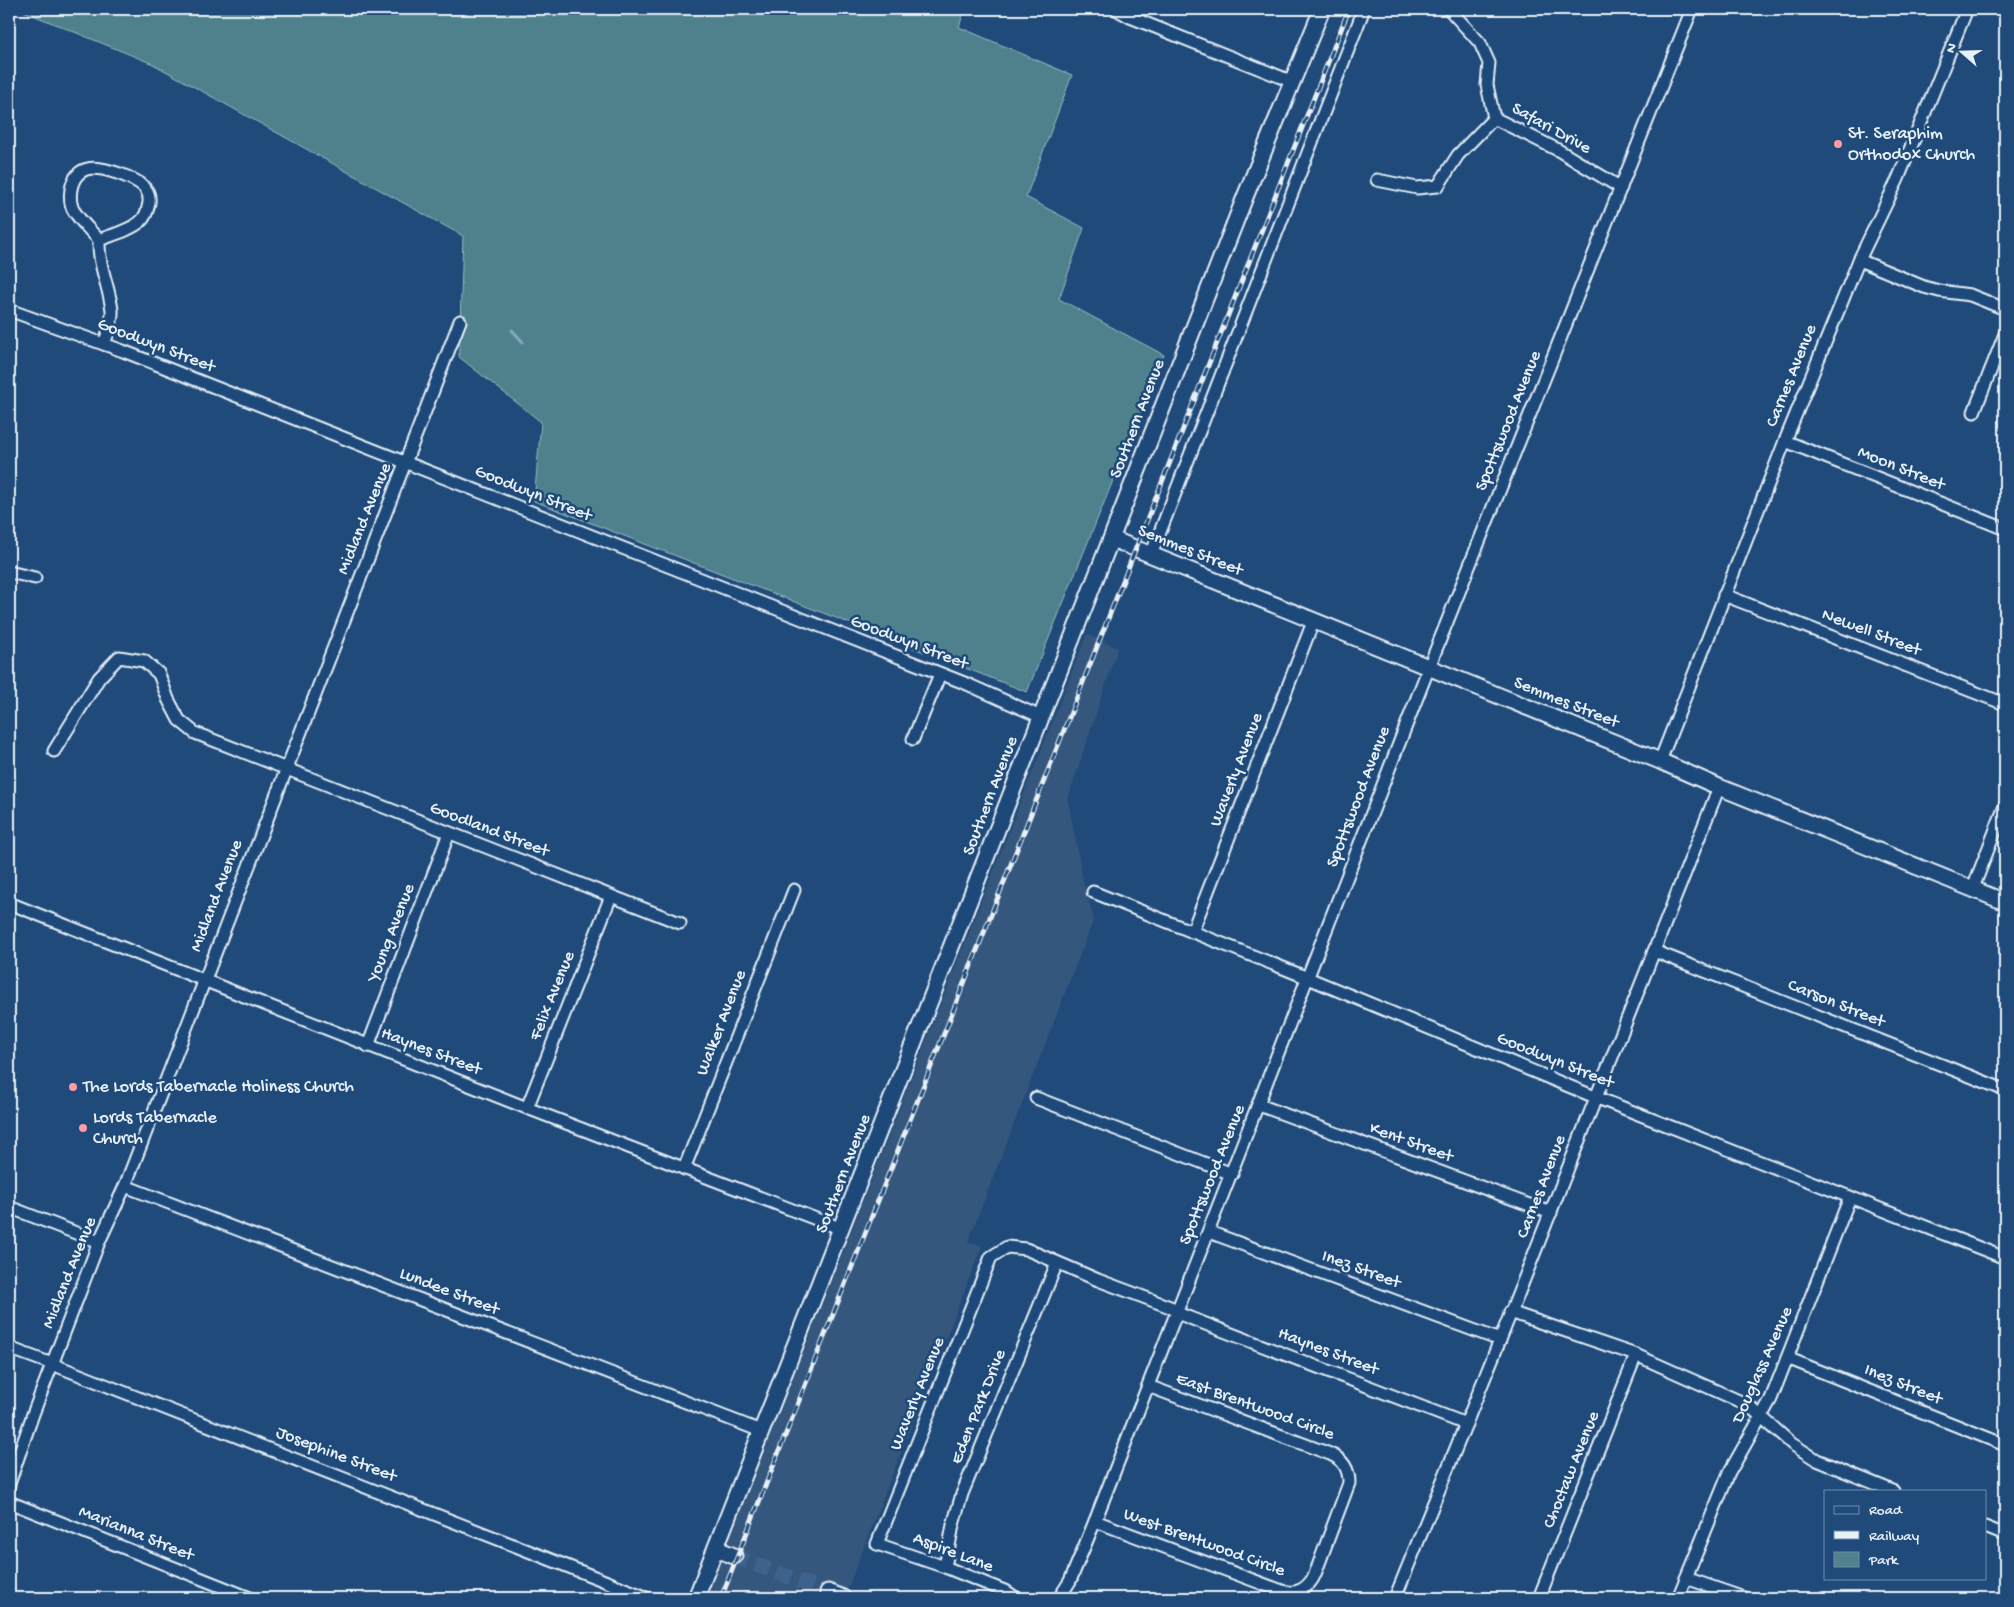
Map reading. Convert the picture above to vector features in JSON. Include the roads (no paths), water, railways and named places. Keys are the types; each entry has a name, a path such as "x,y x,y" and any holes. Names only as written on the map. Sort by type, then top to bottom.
{"main road":[{"name":"Southern Avenue","path":"696,1598 717,1549 761,1431 842,1229 1041,717 1322,9"},
{"name":"Semmes Street","path":"1112,539 2005,902"},
{"path":"717,1549 734,1556"},
{"path":"828,1592 843,1598"}],"street":[{"path":"1116,9 1130,17 1293,82"},
{"name":"Safari Drive","path":"1449,9 1480,42 1489,62 1487,85 1494,118 1558,150 1621,188"},
{"name":"Spottswood Avenue","path":"1059,1598 1070,1581 1096,1521 1429,668 1692,9"},
{"name":"Carnes Avenue","path":"1660,761 1785,441 1859,260 1898,179 1967,9"},
{"path":"1151,555 1362,14"},
{"path":"1377,180 1417,188 1438,186 1458,155 1494,118"},
{"path":"100,240 139,223 144,217 150,202 149,195 146,189 135,180 108,170 88,168 76,178 70,194 70,202 73,211 100,240 100,262 112,311 104,344"},
{"path":"1859,260 1924,287 1970,295 2005,309"},
{"name":"Goodwyn Street","path":"9,310 104,344 406,462 940,674 1041,717"},
{"name":"Midland Avenue","path":"9,1484 52,1364 99,1242 125,1186 203,980 460,320"},
{"path":"1974,412 2005,334"},
{"name":"Moon Street","path":"1785,441 2005,529"},
{"path":"9,572 35,578"},
{"name":"Newell Street","path":"1724,595 2005,704"},
{"name":"Waverly Avenue","path":"1192,932 1313,622"},
{"name":"Goodland Street","path":"54,751 99,678 119,657 144,661 159,674 168,699 179,720 195,733 285,770 680,923"},
{"path":"913,739 940,674"},
{"name":"Carnes Avenue","path":"1396,1598 1719,787"},
{"path":"1973,888 2005,806"},
{"name":"Young Avenue","path":"368,1046 449,833"},
{"name":"Walker Avenue","path":"684,1169 794,890"},
{"name":"Goodwyn Street","path":"1093,892 1308,978 1596,1097 2005,1258"},
{"name":"Felix Avenue","path":"527,1108 611,896"},
{"name":"Haynes Street","path":"9,903 368,1046 842,1229"},
{"name":"Carson Street","path":"1654,951 2005,1090"},
{"path":"1036,1098 1232,1174"},
{"name":"Kent Street","path":"1259,1105 1550,1214"},
{"name":"Lundee Street","path":"125,1186 761,1431"},
{"name":"Douglass Avenue","path":"1678,1598 1729,1473 1762,1416 1787,1358 1850,1197"},
{"path":"9,1207 99,1242"},
{"name":"Inez Street","path":"1209,1232 1500,1340"},
{"name":"Haynes Street","path":"991,1257 1008,1247 1026,1249 1177,1312 1466,1424"},
{"name":"Waverly Avenue","path":"877,1544 991,1257"},
{"name":"Eden Park Drive","path":"945,1567 953,1526 962,1494 1057,1263"},
{"path":"1510,1312 1636,1355 1748,1405 1792,1444 1817,1460 1891,1490"},
{"name":"Josephine Street","path":"9,1348 648,1598"},
{"name":"Choctaw Avenue","path":"1540,1598 1636,1355"},
{"name":"Inez Street","path":"1787,1358 2005,1445"},
{"name":"East Brentwood Circle","path":"1148,1386 1342,1460 1346,1467 1349,1484 1312,1581 1300,1591"},
{"name":"Marianna Street","path":"9,1502 250,1598"},
{"name":"West Brentwood Circle","path":"1096,1521 1282,1591 1294,1593 1300,1591"},
{"path":"1986,1527 2005,1535"},
{"name":"Aspire Lane","path":"877,1544 945,1567 1008,1592 1016,1598"},
{"path":"1686,1578 1744,1598"}],"waterway":[{"path":"512,330 523,342"}],"tunnel":[{"path":"734,1556 828,1592"}],"railway":[{"path":"721,1598 1349,9"}],"place":[{"name":"St. Seraphim Orthodox Church","path":"1838,144"},
{"name":"The Lords Tabernacle Holiness Church","path":"73,1087"},
{"name":"Lords Tabernacle Church","path":"83,1128"}]}
